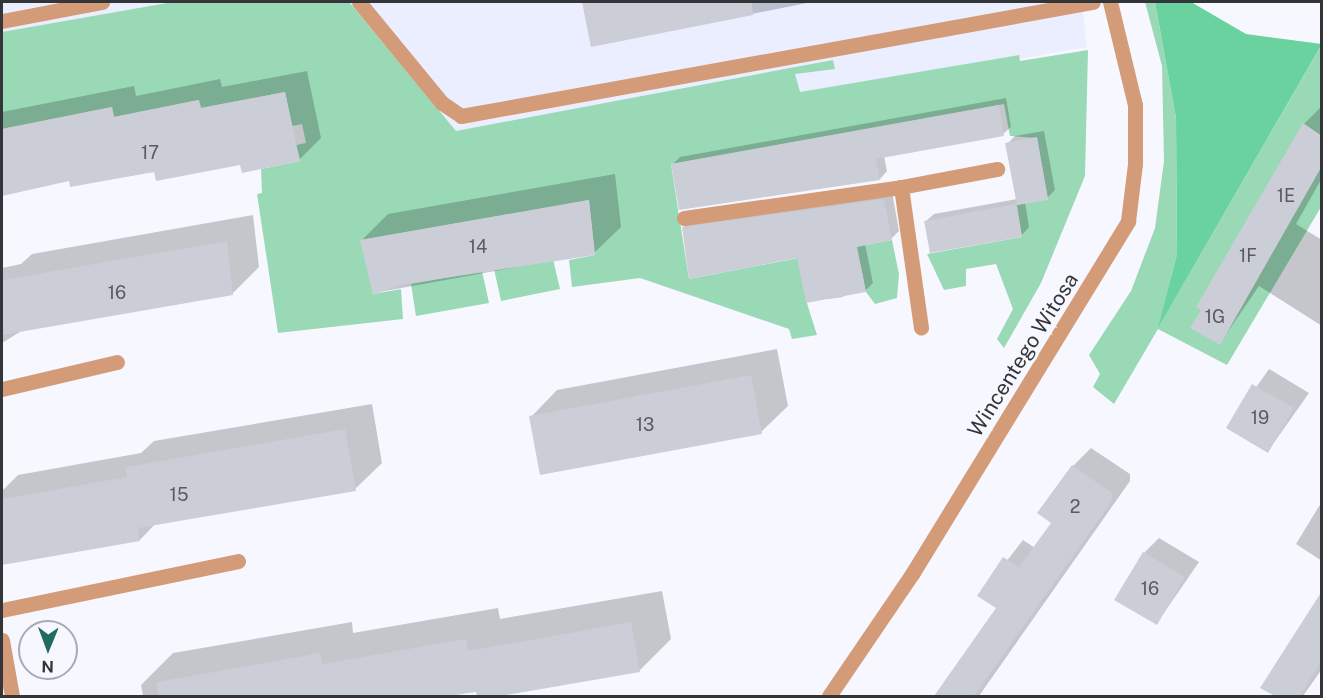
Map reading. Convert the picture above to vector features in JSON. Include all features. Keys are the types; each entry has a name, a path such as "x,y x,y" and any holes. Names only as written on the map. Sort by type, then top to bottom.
{"street":[{"path":"2,21 102,2"},
{"path":"359,2 442,103 461,116 1093,2"},
{"name":"Wincentego Witosa","path":"829,696 912,574 1128,221 1136,164 1135,105 1110,2"},
{"path":"684,218 901,187 997,169"},
{"path":"901,187 921,328"},
{"path":"2,389 117,362"},
{"path":"2,610 238,561"},
{"path":"2,640 12,696"}],"shaded area":[{"path":"2,2 1082,2 1087,47 460,160 328,5 2,50"}],"green space":[{"path":"173,2 349,2 456,131 833,60 835,69 795,74 800,92 1019,55 1020,61 1088,50 1085,176 1041,283 1004,348 997,339 1013,309 996,264 966,269 966,286 944,290 927,254 1022,237 1017,205 1048,199 1037,138 1010,136 1004,104 671,164 689,279 892,240 899,274 897,298 875,304 866,292 861,267 837,272 843,297 828,299 827,293 805,297 817,335 792,339 789,329 640,278 572,287 569,260 595,255 589,200 361,240 373,294 401,289 403,319 278,333 257,194 262,193 261,169 300,161 296,145 306,143 302,124 292,126 285,92 201,108 198,100 114,117 112,107 2,129 2,32"},
{"path":"1145,2 1155,2 1176,118 1177,254 1159,326 1321,46 1321,207 1227,365 1158,329 1114,404 1093,387 1100,374 1089,355 1131,291 1155,228 1164,161 1162,66"},
{"path":"1155,2 1191,2 1246,34 1322,44 1158,328 1177,254 1176,118"},
{"path":"553,259 560,289 501,301 494,269"},
{"path":"482,271 489,303 416,316 411,284"}],"building":[{"path":"582,2 752,2 753,15 591,47"},
{"path":"285,92 300,161 242,173 240,165 156,181 154,172 70,187 69,181 2,196 2,129 112,107 114,117 199,100 201,108"},
{"path":"999,105 1004,136 876,159 880,180 679,210 671,164"},
{"path":"1303,123 1322,136 1322,166 1220,345 1190,328 1201,310 1196,307"},
{"path":"1037,137 1048,200 1017,205 1005,143"},
{"path":"884,199 892,240 857,247 866,292 806,303 797,258 689,279 682,227"},
{"path":"589,200 595,255 400,285 373,295 360,240"},
{"path":"1016,204 1022,237 930,253 924,221"},
{"path":"227,241 233,295 2,335 2,280"},
{"path":"751,375 762,434 540,475 529,416"},
{"path":"1252,384 1294,408 1268,453 1226,428"},
{"path":"345,429 356,491 138,528 140,541 2,565 2,499 127,477 126,467"},
{"path":"1072,465 1112,493 1112,501 974,696 934,696 996,608 977,596 1003,557 1019,567 1051,523 1037,513"},
{"path":"1143,552 1185,577 1157,625 1114,600"},
{"path":"1322,591 1322,660 1300,696 1275,696 1260,688"},
{"path":"631,622 640,672 500,696 477,696 476,692 449,696 158,696 157,682 320,653 322,664 466,639 468,651"}]}
